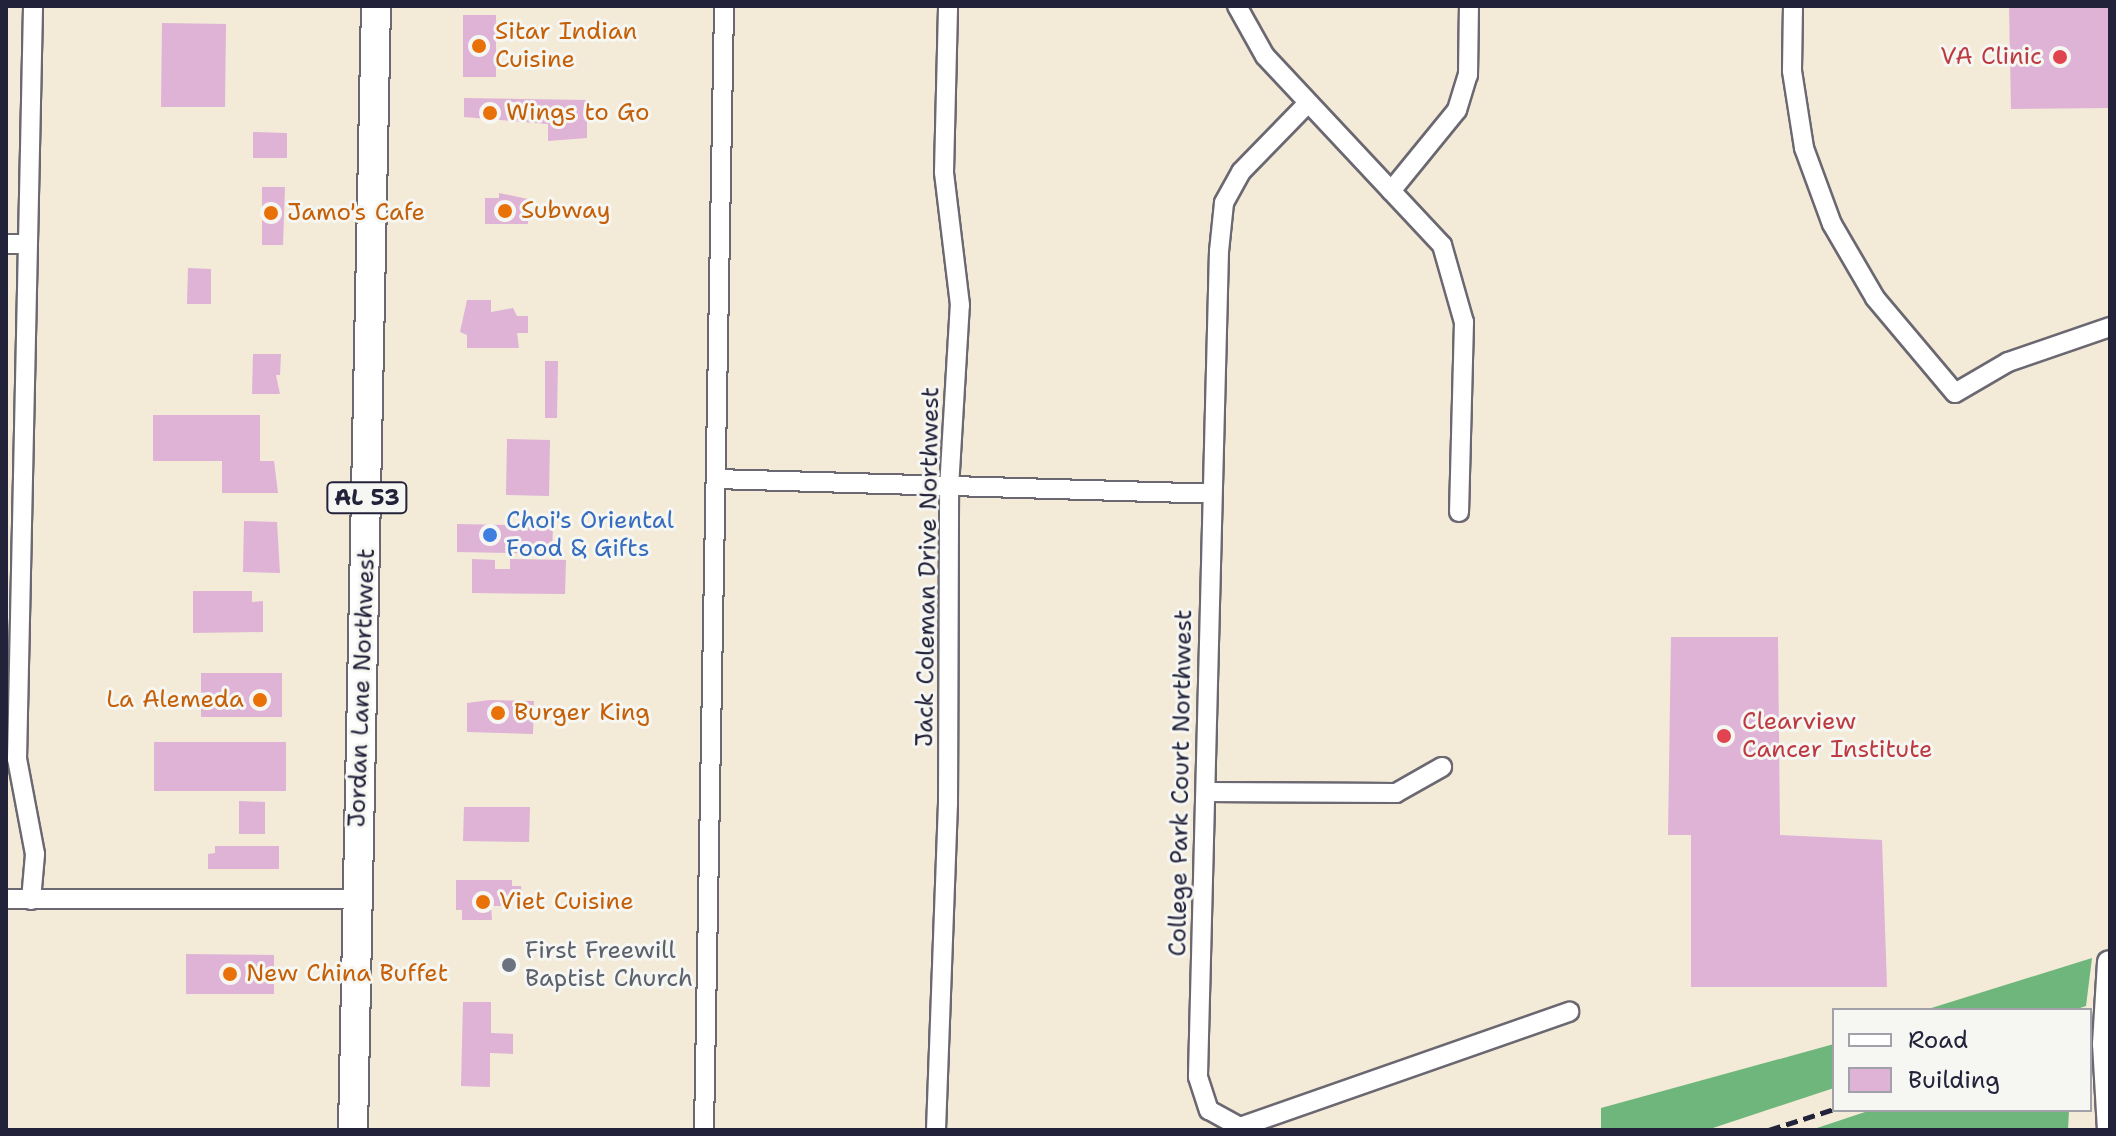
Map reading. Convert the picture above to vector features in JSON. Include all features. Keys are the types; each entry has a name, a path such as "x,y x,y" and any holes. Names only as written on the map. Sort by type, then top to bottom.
{"main road":[{"name":"Jordan Lane Northwest","path":"353,1130 376,6"}],"street":[{"path":"31,900 35,854 17,759 33,6"},
{"path":"704,1130 724,6"},
{"name":"Jack Coleman Drive Northwest","path":"936,1130 948,804 949,488 960,305 944,172 948,6"},
{"path":"1237,6 1265,56 1442,245 1464,322 1459,512"},
{"path":"1391,191 1457,110 1468,75 1469,6"},
{"path":"1793,6 1792,71 1804,148 1832,224 1875,298 1955,393 2008,362 2110,327"},
{"name":"College Park Court Northwest","path":"1308,103 1241,172 1224,203 1211,494 1198,1077 1209,1110 1240,1127 1569,1012"},
{"path":"6,244 27,244"},
{"path":"716,479 1211,494"},
{"path":"1206,792 1396,793 1442,767"},
{"path":"6,899 357,899"},
{"path":"2109,962 2104,1044 2109,1130"}],"green space":[{"path":"2092,958 2086,1006 2080,1008 1931,1008"},
{"path":"1832,1045 1832,1089 1707,1130 1601,1130 1601,1108"},
{"path":"1865,1112 2069,1112 2068,1130 1811,1130"}],"building":[{"name":"VA Clinic","path":"2009,6 2110,6 2110,108 2011,109"},
{"name":"Sitar Indian Cuisine","path":"463,15 496,15 496,77 463,77"},
{"path":"162,23 226,24 225,107 161,107"},
{"path":"464,98 587,100 587,138 548,141 548,124 464,117"},
{"path":"253,132 287,133 287,158 253,158"},
{"path":"262,187 285,187 283,245 262,245"},
{"path":"499,193 528,199 528,224 485,224 485,198 499,198"},
{"path":"188,268 211,269 211,304 187,304"},
{"path":"467,300 491,300 491,312 513,308 517,316 528,316 528,333 517,333 519,348 467,348 467,335 460,332"},
{"path":"253,354 281,354 280,375 276,375 280,394 252,394"},
{"path":"545,361 558,361 557,418 545,418"},
{"path":"153,415 260,415 260,461 274,461 278,493 222,493 222,461 153,461"},
{"path":"507,439 550,440 549,496 506,495"},
{"path":"244,521 277,522 280,573 243,572"},
{"path":"457,524 553,526 552,554 457,552"},
{"path":"472,559 495,560 495,569 510,569 510,559 566,560 565,594 472,593"},
{"path":"193,591 252,591 252,602 263,601 263,632 193,633"},
{"name":"Clearview Cancer Institute","path":"1671,637 1778,637 1780,835 1882,840 1887,987 1691,987 1691,835 1668,835"},
{"path":"201,673 282,673 282,717 201,717"},
{"path":"534,701 533,734 467,732 467,703"},
{"path":"154,742 286,742 286,791 154,791"},
{"path":"239,801 265,802 265,834 239,834"},
{"path":"464,807 530,807 529,842 463,841"},
{"path":"215,846 279,846 279,869 208,869 208,854 215,853"},
{"name":"Viet Cuisine","path":"456,880 512,880 512,886 521,886 522,898 511,898 510,906 491,906 492,920 462,920 462,910 456,910"},
{"name":"New China Buffet","path":"186,954 274,955 274,994 186,994"},
{"path":"463,1002 491,1002 491,1033 513,1034 513,1054 490,1053 490,1087 461,1086"}],"railway":[{"path":"2092,1024 2110,1018"},
{"path":"1769,1130 1832,1110"}],"place":[{"name":"Sitar Indian Cuisine","path":"479,46"},
{"name":"VA Clinic","path":"2060,57"},
{"name":"Wings to Go","path":"490,113"},
{"name":"Subway","path":"505,211"},
{"name":"Jamo's Cafe","path":"271,213"},
{"name":"Choi's Oriental Food & Gifts","path":"490,535"},
{"name":"La Alemeda","path":"260,700"},
{"name":"Burger King","path":"498,713"},
{"name":"Clearview Cancer Institute","path":"1724,736"},
{"name":"Viet Cuisine","path":"483,902"},
{"name":"First Freewill Baptist Church","path":"509,965"},
{"name":"New China Buffet","path":"230,974"}]}
